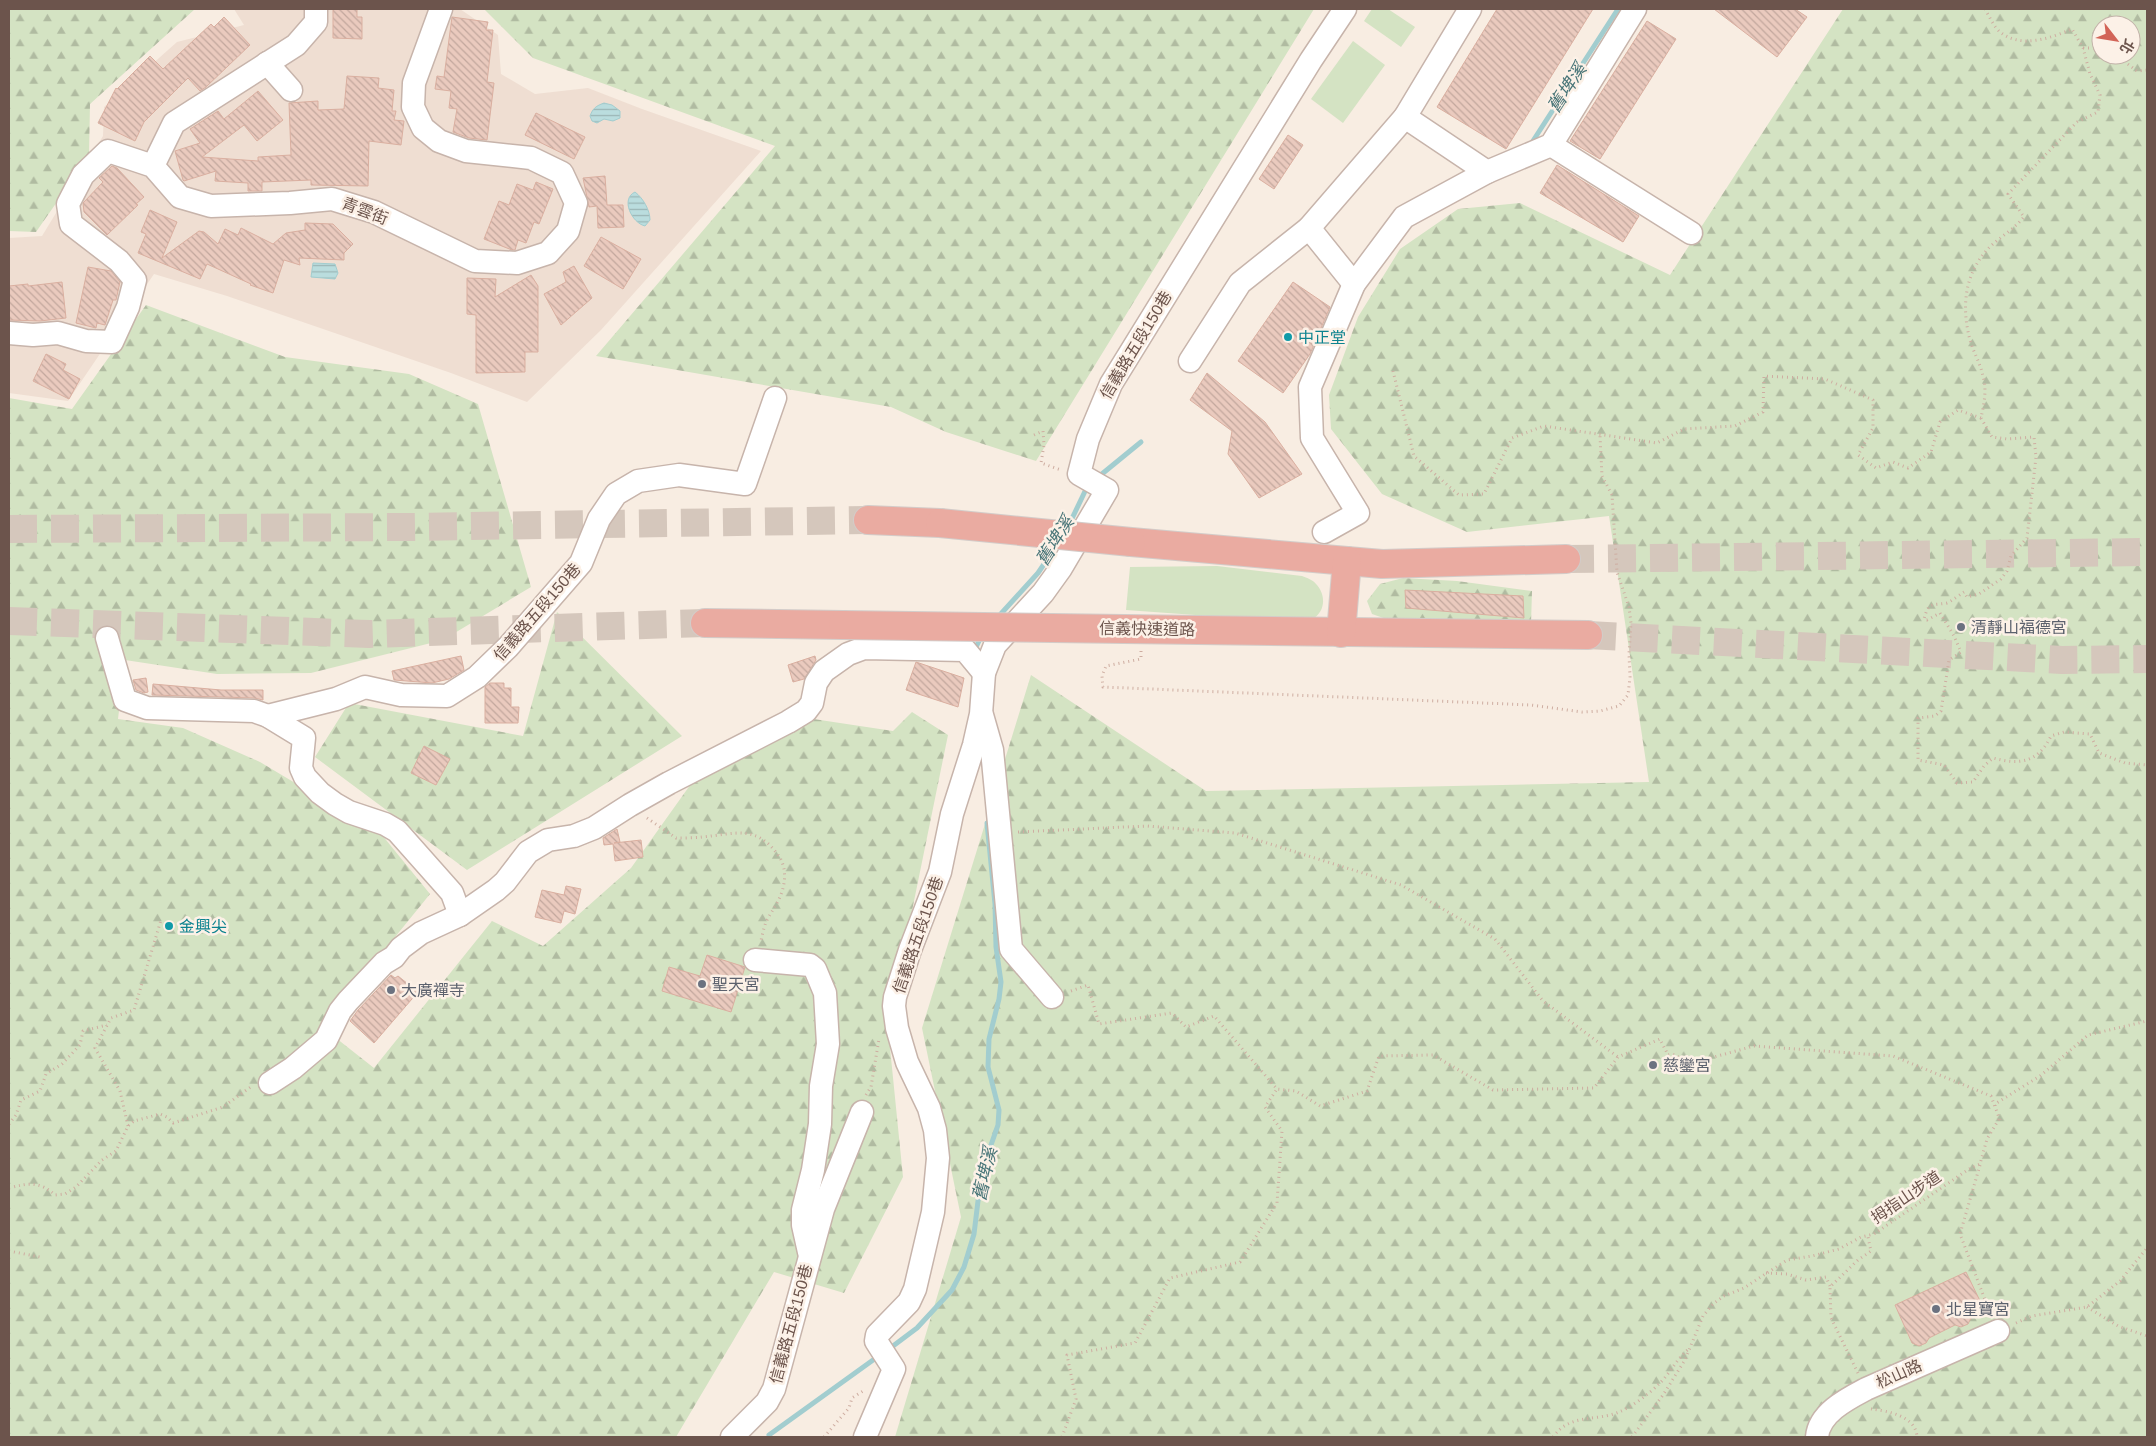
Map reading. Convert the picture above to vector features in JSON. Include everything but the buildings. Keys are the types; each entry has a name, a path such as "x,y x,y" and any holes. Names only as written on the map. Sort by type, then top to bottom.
{"highway":[{"path":"868,520 940,523 1382,564 1566,560"},
{"path":"1341,633 1347,561"},
{"name":"信義快速道路","path":"706,623 843,625 1128,640 1341,633 1588,635"}],"street":[{"path":"9,333 33,335 58,333 86,341 112,342 128,308 135,280 119,261 71,224 68,204 83,175 108,151 153,166 174,123 296,45 316,22 316,9"},
{"name":"青雲街","path":"153,166 180,197 211,206 290,203 332,198 374,212 475,261 517,263 548,252 568,231 576,203 562,174 531,158 466,150 439,141 423,128 413,106 414,84 442,9"},
{"name":"信義路五段150巷","path":"865,1437 894,1369 876,1341 877,1335 909,1302 915,1289 933,1212 938,1158 935,1130 929,1108 907,1062 897,1028 894,1006 895,996 910,950 940,872 952,814 981,714 984,673 995,645 1043,593 1061,568 1107,490 1079,474 1088,439 1111,384 1311,60 1345,9"},
{"path":"1190,361 1240,283 1309,228 1405,117 1470,9"},
{"path":"1324,532 1358,513 1312,438 1310,387 1354,284 1404,217 1488,172 1551,145 1635,9"},
{"path":"267,63 291,90"},
{"path":"1405,117 1488,172"},
{"path":"1551,145 1691,233"},
{"path":"1309,228 1354,284"},
{"name":"信義路五段150巷","path":"268,716 336,699 365,687 401,695 447,696 477,677 508,647 581,563 599,519 616,494 638,482 679,475 745,484 775,398"},
{"name":"信義路五段150巷","path":"107,638 125,700 147,708 254,711 268,716 304,738 302,768 305,777 320,793 349,812 385,824 397,831 457,906"},
{"path":"270,1083 293,1068 326,1040 340,1011 348,1001 401,948 433,927 457,906 496,890 506,882 528,852 548,840 574,836 594,828 668,783 806,711 812,703 816,683 824,671 848,654 864,648 965,650 984,673"},
{"path":"981,714 992,750 1011,949 1052,997"},
{"name":"信義路五段150巷","path":"755,960 810,965 815,969 825,992 828,1044 821,1086 820,1124 813,1170 802,1210 809,1255"},
{"name":"信義路五段150巷","path":"732,1437 767,1402 774,1389 823,1209 862,1112"},
{"name":"松山路","path":"1817,1437 1817,1430 1834,1408 1866,1389 1998,1331"}],"path":[{"path":"1981,418 1985,401 1984,376 1969,336 1965,298 1970,276 1990,245 2014,229 2024,216 2008,194 2077,122 2098,112 2100,95 2090,74 2083,48 2072,30 2049,39 2019,41 2000,32 1986,9"},
{"path":"2083,48 2091,48"},
{"path":"2130,65 2138,71 2147,70"},
{"path":"1393,371 1414,456 1459,496 1484,494 1512,438 1544,426 1657,443 1684,429 1735,426 1763,412 1764,376 1825,379 1873,400 1873,428 1858,455 1876,468 1893,462 1908,468 1931,452 1940,422 1958,410 1981,418 1992,436 2007,439 2034,436 2036,457 2027,538 2011,556 2007,572 1990,588 1979,594 1968,596 1964,592 1948,602 1932,603 1927,608 1924,619 1927,620 1940,613 1961,652 1949,660 1941,711 1935,716 1918,718 1918,760 1944,765 1957,784 1973,782 1992,758 2006,762 2020,762 2035,757 2046,747 2051,736 2064,732 2090,734 2098,753 2125,763 2147,765"},
{"path":"1034,435 1043,431 1044,444 1041,463 1079,474"},
{"path":"1103,687 1102,676 1106,666 1141,659 1141,651 1128,640"},
{"path":"640,813 676,838 738,832 749,833 763,839 774,849 781,859 785,872 784,886 779,901 766,923 755,960"},
{"path":"1000,833 1147,826 1235,833 1401,886 1495,938 1542,1001 1618,1057"},
{"path":"128,1126 120,1091 95,1048 112,1018 134,1010 161,920"},
{"path":"1052,997 1088,985 1099,1024 1172,1013 1186,1028 1214,1016 1277,1089 1296,1091 1320,1106 1367,1090 1379,1056 1432,1055 1493,1090 1594,1088 1618,1057 1660,1039 1668,1054 1692,1063 1754,1046 1893,1056 1991,1096 2000,1120"},
{"path":"862,1112 866,1095 871,1087 877,1043 894,1006"},
{"path":"2000,1120 1995,1104 2040,1076 2088,1035 2147,1021"},
{"path":"9,1124 16,1115 21,1100 40,1091 46,1074 62,1064 80,1045 83,1031 108,1025"},
{"path":"9,1188 31,1182 47,1188 55,1195 65,1194 76,1187 102,1160 116,1151 128,1126 134,1121 160,1114 167,1117 172,1123 223,1107 253,1086 270,1083"},
{"path":"1062,1437 1076,1399 1067,1355 1136,1343 1170,1278 1240,1262 1277,1203 1282,1131 1265,1107 1277,1089"},
{"path":"2000,1120 1987,1139 1960,1234 1998,1331 2032,1316 2087,1307 2120,1281 2147,1248"},
{"name":"拇指山步道","path":"1632,1437 1663,1395 1692,1346 1703,1316 1724,1296 1744,1288 1787,1260 1839,1249 1861,1237 1868,1236 1904,1215 1969,1169 1980,1164"},
{"path":"1830,1287 1858,1260 1871,1252 1868,1236"},
{"path":"9,1251 40,1257"},
{"path":"1766,1273 1787,1274 1806,1280 1826,1277 1830,1287 1831,1318 1866,1389"},
{"path":"2087,1307 2118,1326 2147,1336"},
{"path":"1553,1437 1560,1428 1573,1421 1619,1412 1633,1403 1660,1383 1680,1355 1692,1346"},
{"path":"1841,1404 1898,1414 1912,1425 1917,1437"}],"shaded area":[{"path":"234,9 460,9 498,35 501,74 535,94 588,88 761,151 601,330 527,402 451,373 227,296 154,274 68,401 9,393 9,238 42,236 103,136 104,107 177,42 244,25"}],"green space":[{"path":"9,9 195,9 90,104 89,156 36,232 9,231"},
{"path":"484,9 1314,9 1036,461 946,432 891,407 596,356 775,146 533,58"},
{"path":"1372,9 1388,9 1415,27 1401,47 1364,21"},
{"path":"1843,9 2147,9 2147,1437 895,1437 961,1217 922,1028 1031,675 1206,791 1649,782 1609,516 1467,532 1382,494 1331,429 1329,395 1358,317 1400,249 1458,209 1520,203 1670,275"},
{"path":"1353,41 1385,65 1343,123 1311,99"},
{"path":"146,305 285,357 409,374 478,404 531,587 443,640 311,673 217,674 125,660 118,719 183,728 260,762 382,835 430,894 322,1027 374,1068 492,921 543,946 631,868 703,767 787,715 893,731 912,712 948,735 888,1028 903,1177 844,1293 774,1272 676,1437 9,1437 9,398 72,409"},
{"path":"1217,566 1302,576 1313,581 1322,593 1323,603 1320,612 1312,619 1292,622 1126,610 1130,567"},
{"path":"1403,578 1457,581 1532,591 1531,624 1392,621 1372,614 1367,601 1380,584"},
{"path":"557,612 682,736 467,870 315,757 349,703 523,736"}],"water":[{"path":"604,103 612,105 620,111 620,118 613,121 604,119 597,123 592,121 590,116 592,111"},
{"path":"635,192 649,212 650,220 645,226 632,216 628,205 628,200"},
{"path":"313,263 335,264 338,273 335,279 311,277"}],"waterway":[{"name":"舊埤溪","path":"1531,144 1618,9"},
{"name":"舊埤溪","path":"1097,478 1141,442"},
{"name":"舊埤溪","path":"1068,527 1088,485"},
{"name":"舊埤溪","path":"998,617 1038,573 1059,542"},
{"name":"舊埤溪","path":"976,647 982,635"},
{"name":"舊埤溪","path":"889,1349 917,1328 952,1290 964,1267 974,1234 978,1201 991,1145 998,1125 999,1110 988,1067 989,1039 999,999 1001,982 996,947 995,904 987,823"},
{"name":"舊埤溪","path":"769,1435 880,1355"}],"tunnel":[{"path":"9,529 407,527 868,520"},
{"path":"1566,559 2147,552"},
{"path":"9,621 369,634 705,623"},
{"path":"1588,635 2062,660 2147,659"}],"place":[{"name":"中正堂","path":"1288,337"},
{"name":"清靜山福德宮","path":"1961,627"},
{"name":"金興尖","path":"169,926"},
{"name":"聖天宮","path":"702,984"},
{"name":"大廣禪寺","path":"391,990"},
{"name":"慈鑾宮","path":"1653,1065"},
{"name":"北星寶宮","path":"1936,1309"}]}
